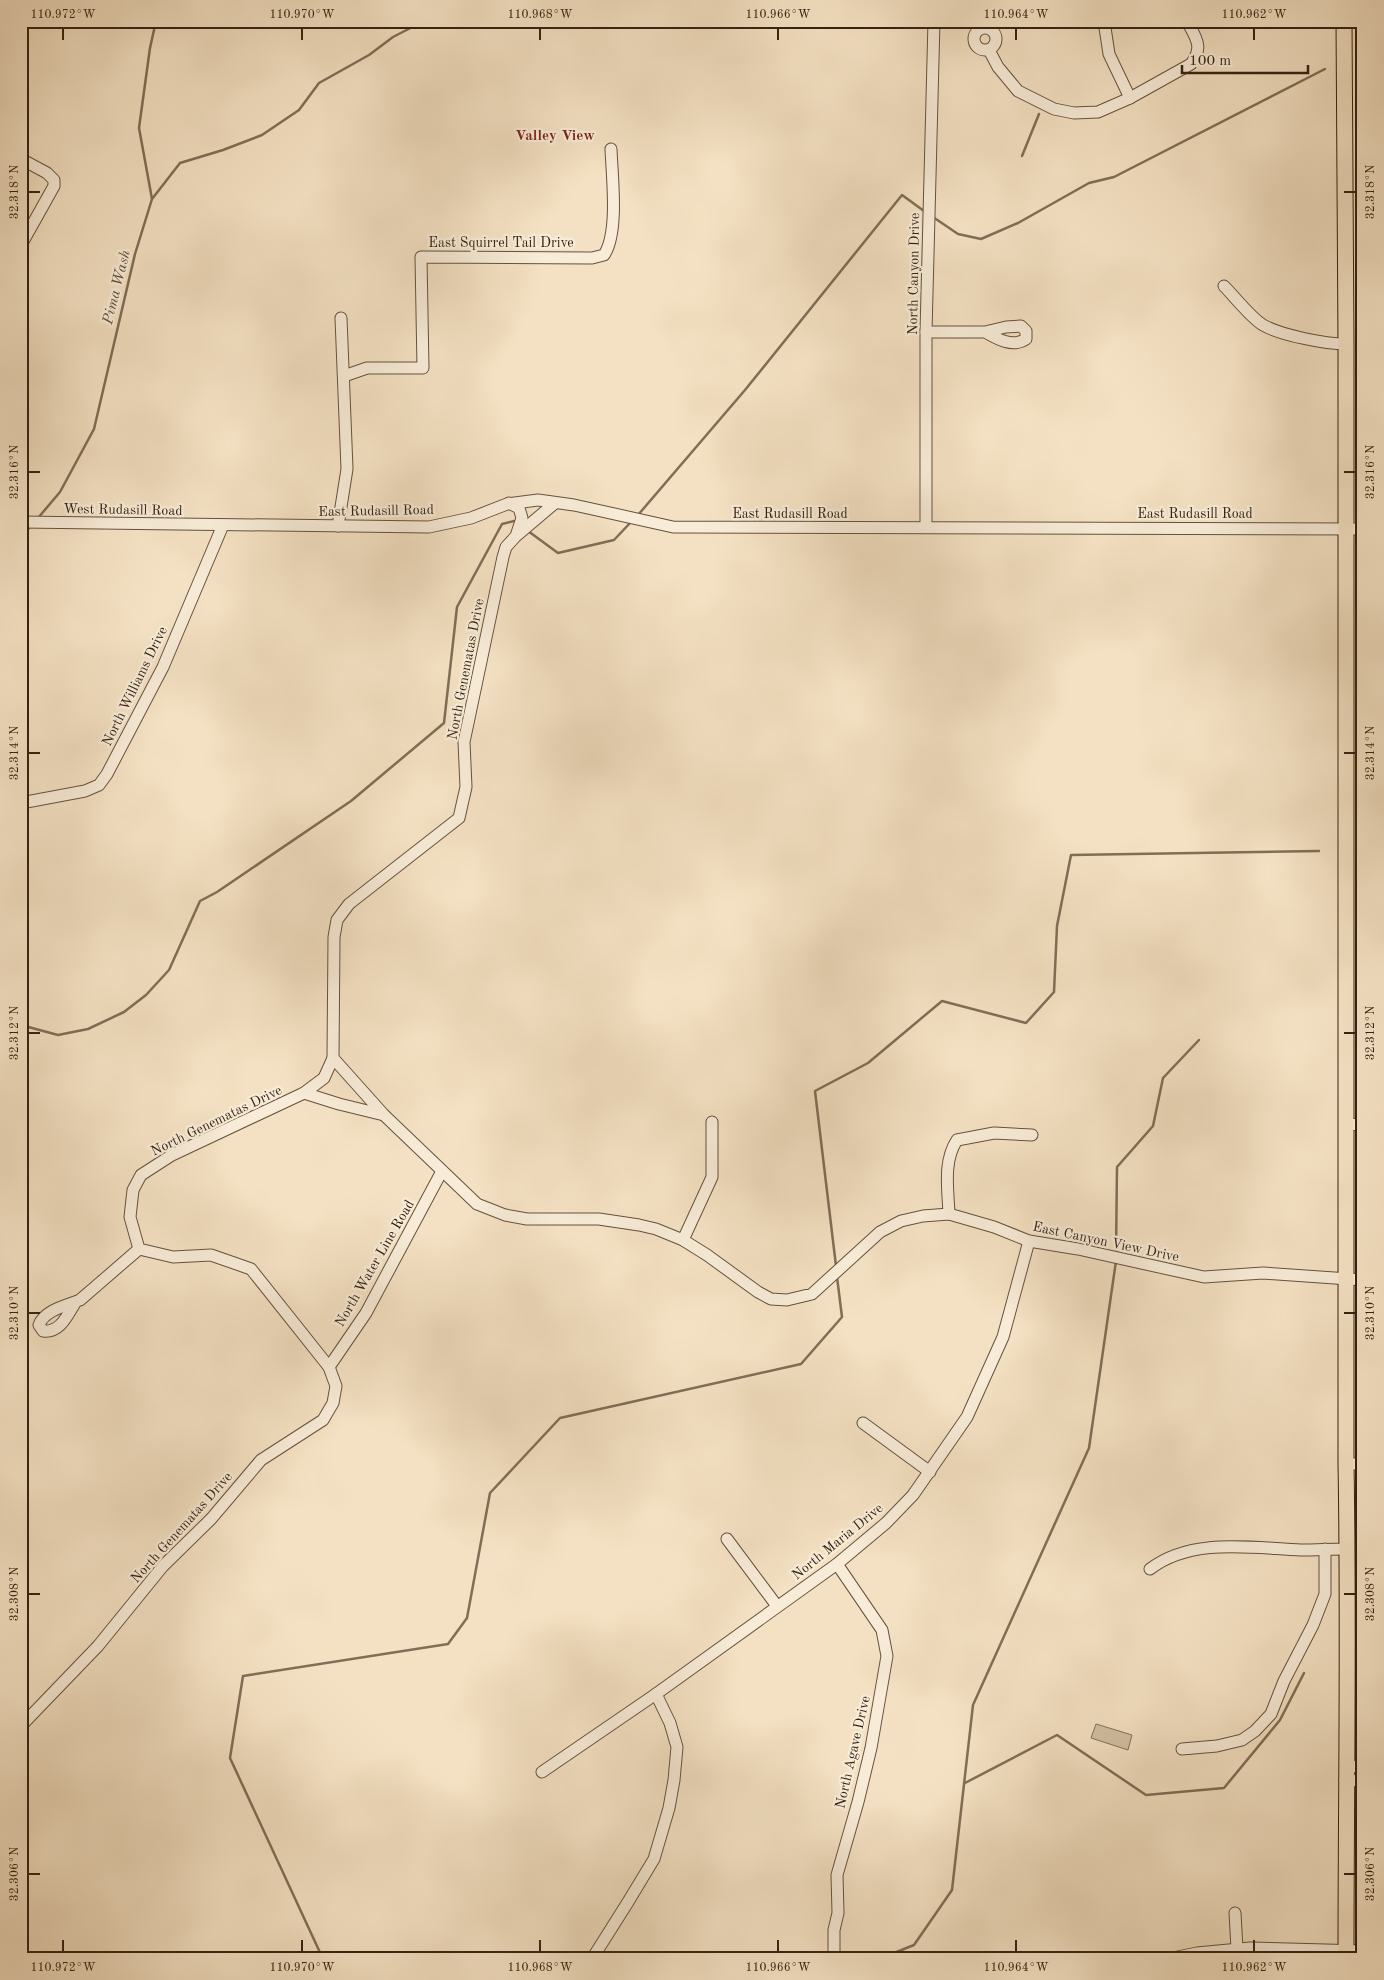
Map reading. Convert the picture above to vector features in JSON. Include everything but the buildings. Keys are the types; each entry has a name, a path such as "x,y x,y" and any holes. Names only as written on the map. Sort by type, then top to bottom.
{"main road":[{"path":"1344,21 1346,344 1346,1955"}],"street":[{"name":"North Canyon Drive","path":"926,527 926,332 934,21"},
{"path":"1104,21 1109,54 1130,98"},
{"path":"989,50 998,67 1018,91 1054,109 1074,113 1098,112 1130,98 1187,67 1197,57 1198,44 1187,21"},
{"name":"East Squirrel Tail Drive","path":"344,376 367,368 423,368 421,257 592,258 604,255 610,247 614,201 611,149"},
{"path":"21,159 47,173 54,180 54,186 21,245"},
{"path":"1224,286 1263,324 1294,336 1346,344"},
{"path":"338,526 347,469 341,318"},
{"path":"926,332 985,332"},
{"name":"East Rudasill Road","path":"224,525 429,527 471,518 509,503 538,500 674,527 1363,529"},
{"name":"North Genematas Drive","path":"21,1726 98,1646 163,1566 211,1519 261,1460 323,1420 333,1403 336,1386 330,1367 251,1269 211,1256 173,1257 139,1249 130,1217 133,1190 141,1175 172,1155 304,1093 324,1078 333,1058 334,937 337,920 349,904 362,892 459,818 466,787 464,742 506,547 555,502"},
{"path":"509,503 519,508 522,518 514,539"},
{"name":"West Rudasill Road","path":"21,522 224,525"},
{"name":"North Williams Drive","path":"21,803 85,790 99,785 107,774 163,667 224,525"},
{"name":"East Canyon View Drive","path":"333,1058 384,1115 477,1204 505,1215 527,1219 599,1219 656,1229 683,1240 771,1299 787,1300 812,1294 880,1232 901,1221 923,1216 949,1214 994,1227 1030,1241 1078,1249 1204,1277 1263,1273 1363,1280"},
{"path":"304,1093 338,1104 384,1115"},
{"path":"683,1240 712,1177 712,1122"},
{"path":"1346,1124 1363,1125"},
{"path":"949,1214 948,1161 951,1149 957,1140 994,1133 1032,1135"},
{"name":"North Water Line Road","path":"330,1367 370,1304 442,1171"},
{"name":"North Maria Drive","path":"542,1772 656,1694 837,1564 886,1523 913,1495 968,1418 1003,1337 1030,1241"},
{"path":"75,1302 80,1300 139,1249"},
{"path":"863,1424 930,1472"},
{"path":"1346,1464 1363,1464"},
{"path":"726,1539 777,1606"},
{"path":"1150,1569 1157,1563 1203,1549 1259,1546 1301,1550 1347,1548"},
{"path":"1182,1749 1217,1746 1242,1740 1271,1714 1284,1681 1313,1625 1325,1594 1325,1549"},
{"name":"North Agave Drive","path":"834,1959 834,1930 838,1913 837,1875 871,1748 888,1656 882,1630 837,1564"},
{"path":"592,1959 654,1858 669,1808 677,1747 670,1723 656,1694"},
{"path":"1346,1773 1363,1767"},
{"path":"1346,1773 1363,1781"},
{"path":"1235,1913 1237,1949"},
{"path":"1168,1959 1237,1949 1288,1948 1346,1955 1363,1951"}],"shaded area":[{"path":"1096,1724 1132,1735 1128,1750 1091,1738"}],"waterway":[{"name":"Pima Wash","path":"38,518 60,492 94,429 135,254 152,199 139,128 150,48 156,21"},
{"path":"152,199 180,163 223,150 262,135 299,110 319,83 369,55 393,37 424,21"},
{"path":"554,21 580,25 628,21"},
{"path":"933,217 958,234 981,239 1018,223 1089,183 1114,177 1325,69"},
{"path":"1022,156 1039,114"},
{"path":"638,515 745,390 902,195 924,211"},
{"path":"21,1025 58,1035 88,1029 124,1012 146,995 169,970 200,901 217,892 351,801 444,723 457,607 502,524 514,521 517,523"},
{"path":"528,531 558,553 614,540 631,522"},
{"name":"Pima Wash","path":"21,537 31,526"},
{"path":"836,1266 815,1091 868,1063 942,1001 1026,1023 1054,992 1057,926 1071,855 1319,851"},
{"path":"1116,1253 1117,1167 1153,1126 1163,1078 1199,1040"},
{"path":"879,1959 914,1945 952,1890 973,1705 1089,1448 1116,1261"},
{"path":"323,1959 230,1758 243,1676 448,1644 467,1618 490,1493 560,1418 801,1364 842,1317 837,1277"},
{"path":"965,1783 1057,1735 1146,1795 1224,1788 1280,1720 1304,1673"}],"district":[{"name":"Valley View","path":"555,135"}]}
